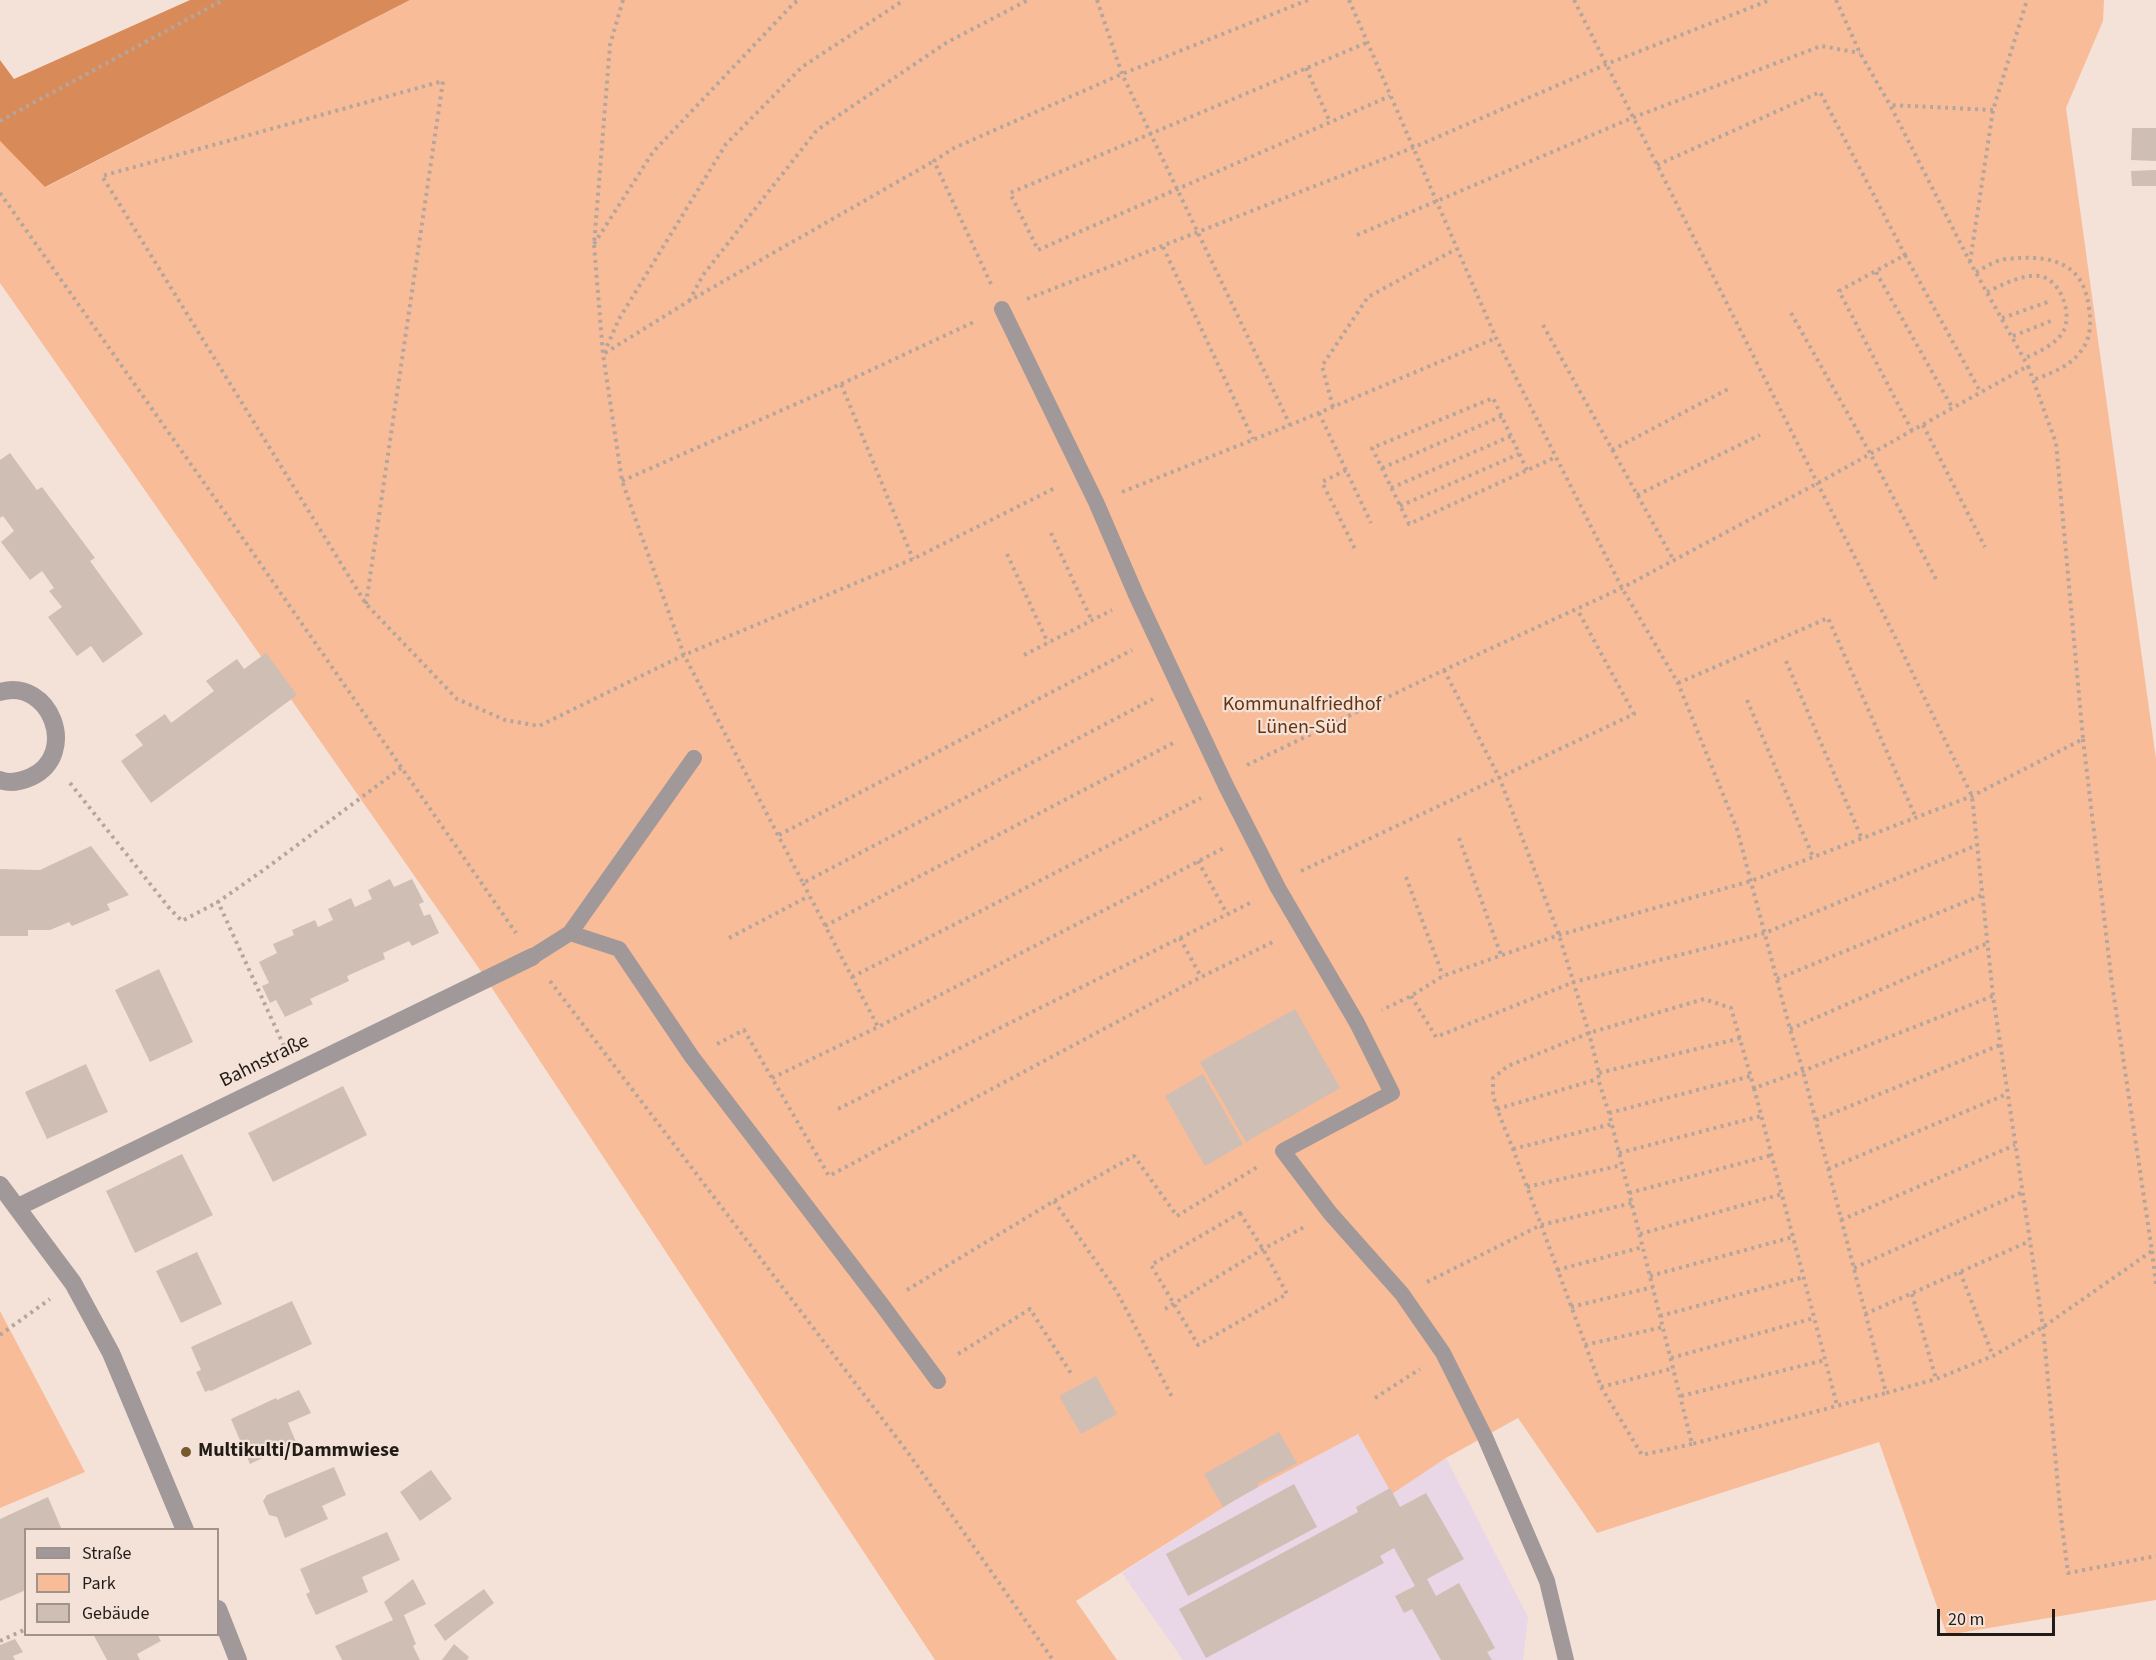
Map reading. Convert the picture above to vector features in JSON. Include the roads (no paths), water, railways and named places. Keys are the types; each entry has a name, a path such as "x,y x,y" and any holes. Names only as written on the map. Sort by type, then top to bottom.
{"street":[{"path":"0,780 22,781 39,773 51,759 57,740 54,720 43,703 26,692 2,687"},
{"name":"Bahnstraße","path":"18,1207 532,957"},
{"path":"0,1185 73,1283 111,1353 184,1528"},
{"path":"219,1612 238,1660"}],"lane":[{"path":"1002,309 1096,502 1137,597 1224,781 1277,886 1357,1023 1392,1093 1283,1151 1330,1213 1402,1294 1443,1353 1485,1437 1547,1581 1566,1660"},
{"path":"532,957 570,933 694,758"},
{"path":"570,933 619,949 692,1057 938,1381"}],"place":[{"name":"Multikulti/Dammwiese","path":"186,1452"}],"park label":[{"name":"Kommunalfriedhof Lünen-Süd","path":"1302,718"}]}
